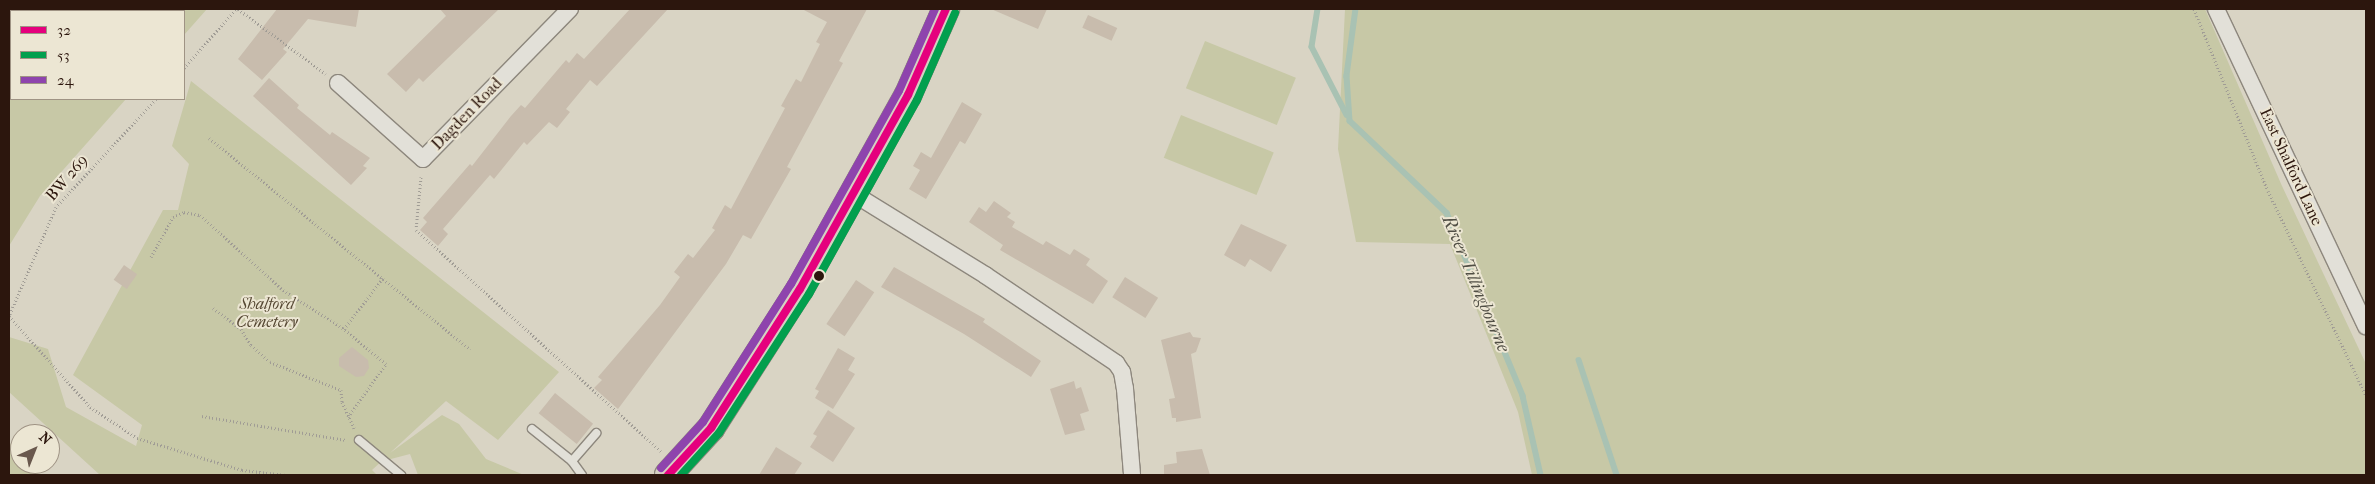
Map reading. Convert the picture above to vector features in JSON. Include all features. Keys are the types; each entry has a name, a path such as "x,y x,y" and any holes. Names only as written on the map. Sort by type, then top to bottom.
{"main road":[{"path":"673,472 711,428 800,290 908,95 946,9"}],"street":[{"name":"Dagden Road","path":"338,83 423,159 570,9"},
{"name":"East Shalford Lane","path":"2216,9 2366,326"},
{"path":"854,194 985,275 1116,364 1122,372 1125,389 1132,475"}],"lane":[{"path":"532,429 572,461 582,475"},
{"path":"572,461 596,433"},
{"path":"359,440 401,475"}],"path":[{"path":"185,67 237,9 338,83"},
{"path":"2194,9 2268,191 2366,396"},
{"name":"BW 269","path":"9,316 56,207 155,100"},
{"path":"209,138 470,349"},
{"path":"423,159 416,230 673,472"},
{"path":"150,258 173,217 184,212 200,215 283,290 344,329 386,364 348,417"},
{"path":"344,329 383,278"},
{"path":"202,416 341,440 359,440 348,417 341,390 270,362 251,345 242,329 213,308"},
{"path":"9,316 90,407 137,438 242,470 286,475"}],"green space":[{"path":"9,9 207,9 185,34 185,10 10,10 10,100 125,100 40,196 9,246"},
{"path":"1345,9 2205,9 2282,186 2366,364 2366,475 1532,475 1518,412 1450,244 1356,242 1338,149"},
{"path":"1205,41 1296,78 1277,125 1186,88"},
{"name":"Shalford Cemetery","path":"191,81 559,372 498,440 446,401 390,453 442,415 459,424 486,459 524,475 418,475 410,454 387,460 385,458 372,470 377,475 100,475 60,439 60,424 44,424 9,392 9,337 48,349 66,407 136,446 142,425 73,375 163,210 178,210 189,164 172,146"},
{"path":"1181,115 1274,152 1256,195 1164,158"},
{"path":"9,442 10,474 40,475 9,475"}],"building":[{"path":"277,9 359,9 356,27 308,19 283,49 287,52 262,80 238,59"},
{"path":"440,9 499,9 423,82 419,78 406,92 387,74 446,16"},
{"path":"630,9 668,9 597,86 590,80 566,109 570,112 557,128 549,122 527,145 524,142 494,179 490,175 443,229 448,234 438,246 420,230 427,222 423,218 470,164 472,166 521,105 525,108 566,60 569,63 577,53 584,59"},
{"path":"802,9 867,9 839,61 843,63 787,167 791,169 751,239 743,235 726,264 618,409 594,388 602,380 598,377 660,305 680,277 674,272 688,254 693,258 715,230 712,228 725,205 731,209 785,108 781,106 796,79 801,82 820,44 816,42 827,22"},
{"path":"991,9 1047,9 1038,29"},
{"path":"1088,15 1117,28 1112,41 1082,28"},
{"path":"269,78 299,105 297,108 330,135 332,132 370,158 363,166 367,168 351,185 253,96"},
{"path":"962,102 982,114 965,144 960,141 926,199 909,189 920,170 913,166 921,152 931,158"},
{"path":"994,201 1011,213 1007,217 1015,222 1012,227 1043,245 1046,241 1070,255 1074,249 1090,259 1086,265 1108,281 1093,304 1000,250 1003,245 969,222 979,207 986,212"},
{"path":"1241,224 1287,245 1271,272 1250,259 1245,267 1224,255"},
{"path":"124,265 137,274 127,289 114,280"},
{"path":"894,267 985,319 983,322 1041,361 1031,377 964,334 881,287"},
{"path":"1125,277 1158,298 1145,318 1112,297"},
{"path":"856,280 874,292 845,336 826,324"},
{"path":"1190,332 1193,337 1201,338 1196,352 1191,354 1201,418 1176,422 1176,418 1172,418 1169,399 1175,398 1161,340"},
{"path":"352,347 368,360 369,368 364,376 356,377 339,366 339,358"},
{"path":"838,348 855,358 848,370 855,374 833,409 815,398 819,391 815,389"},
{"path":"1074,381 1076,389 1081,387 1089,411 1080,414 1085,430 1065,435 1050,389"},
{"path":"555,393 593,424 577,444 539,413"},
{"path":"828,410 855,428 833,462 810,447 817,436 813,434"},
{"path":"776,447 802,463 794,475 759,475"},
{"path":"1202,449 1210,475 1164,475 1164,465 1177,463 1176,452"}],"waterway":[{"path":"1318,9 1312,47 1347,115"},
{"name":"River Tillingbourne","path":"1356,9 1347,76 1350,121 1447,213 1523,396 1541,475"},
{"path":"1579,360 1617,475"}],"transit line":[{"name":"24","path":"661,468 703,422 791,284 899,91 935,9"},
{"name":"32","path":"668,475 711,428 800,289 908,95 946,9"},
{"name":"53","path":"681,475 719,433 809,294 917,100 955,13"}]}
